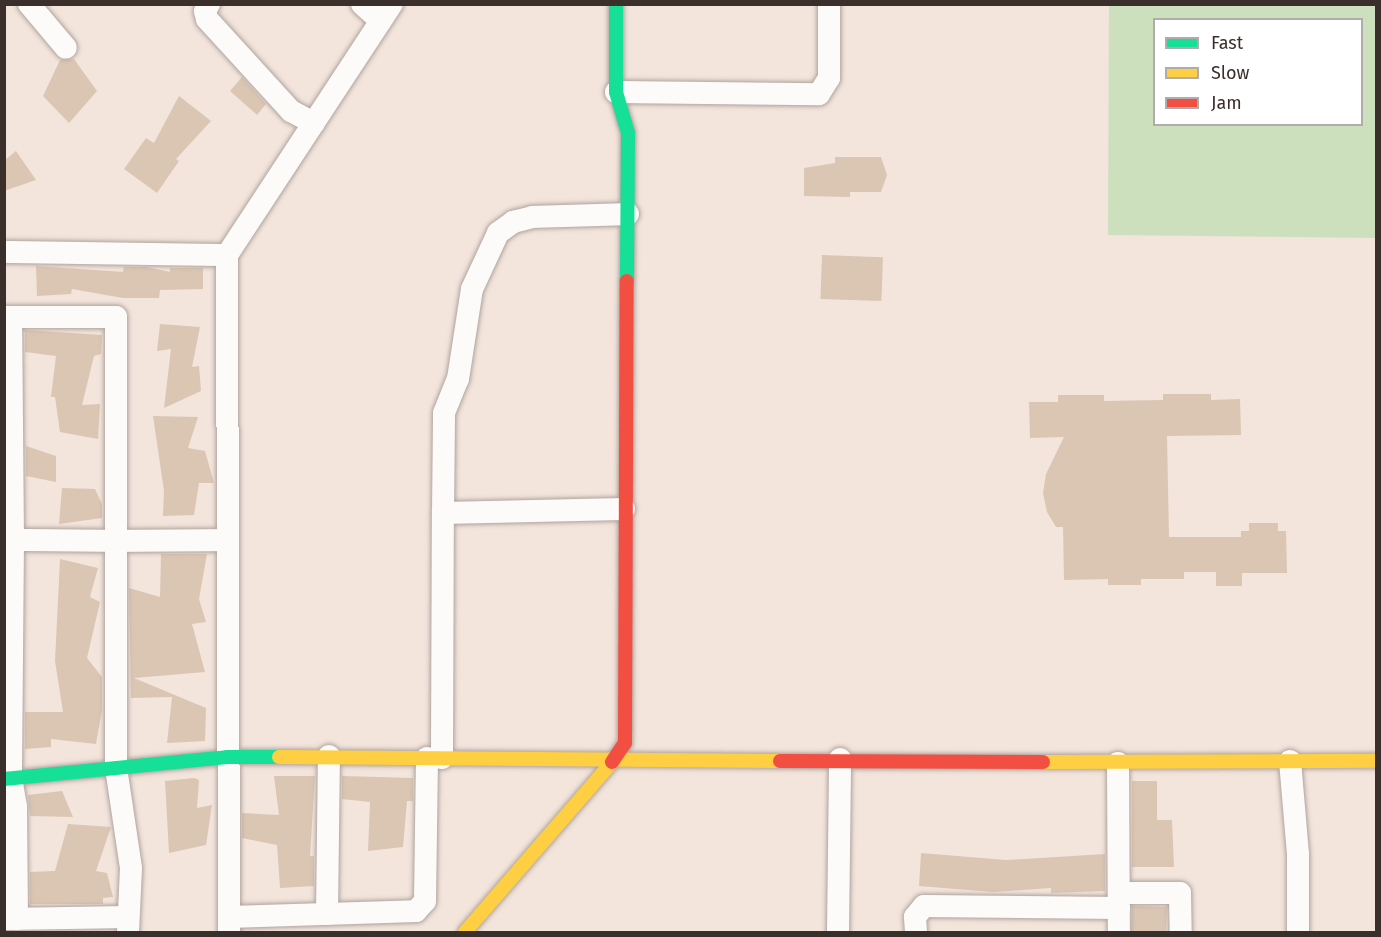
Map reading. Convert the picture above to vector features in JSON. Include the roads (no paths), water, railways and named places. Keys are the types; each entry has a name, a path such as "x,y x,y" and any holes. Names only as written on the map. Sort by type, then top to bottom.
{"street":[{"path":"29,4 66,48"},
{"path":"209,4 205,11 207,19 291,111 314,123"},
{"path":"362,4 387,13 228,255 229,925 327,914 416,911 425,901 435,758 444,413 459,379 472,289 498,233 513,222 533,217 628,214"},
{"path":"465,933 615,759 625,743 624,509 628,134 616,92 616,4"},
{"path":"616,92 819,94 829,78 829,4"},
{"path":"4,252 228,255"},
{"path":"8,317 116,317 116,768 131,867 128,925 11,919 16,807 8,779 9,540 8,317"},
{"path":"443,513 624,509"},
{"path":"9,540 228,540"},
{"path":"327,914 329,756"},
{"path":"8,779 227,757 840,759 1118,763 1377,761"},
{"path":"838,933 840,759"},
{"path":"1290,761 1298,854 1298,933"},
{"path":"1118,763 1119,933"},
{"path":"916,933 915,917 924,906 1119,901 1180,893 1181,933"}]}
